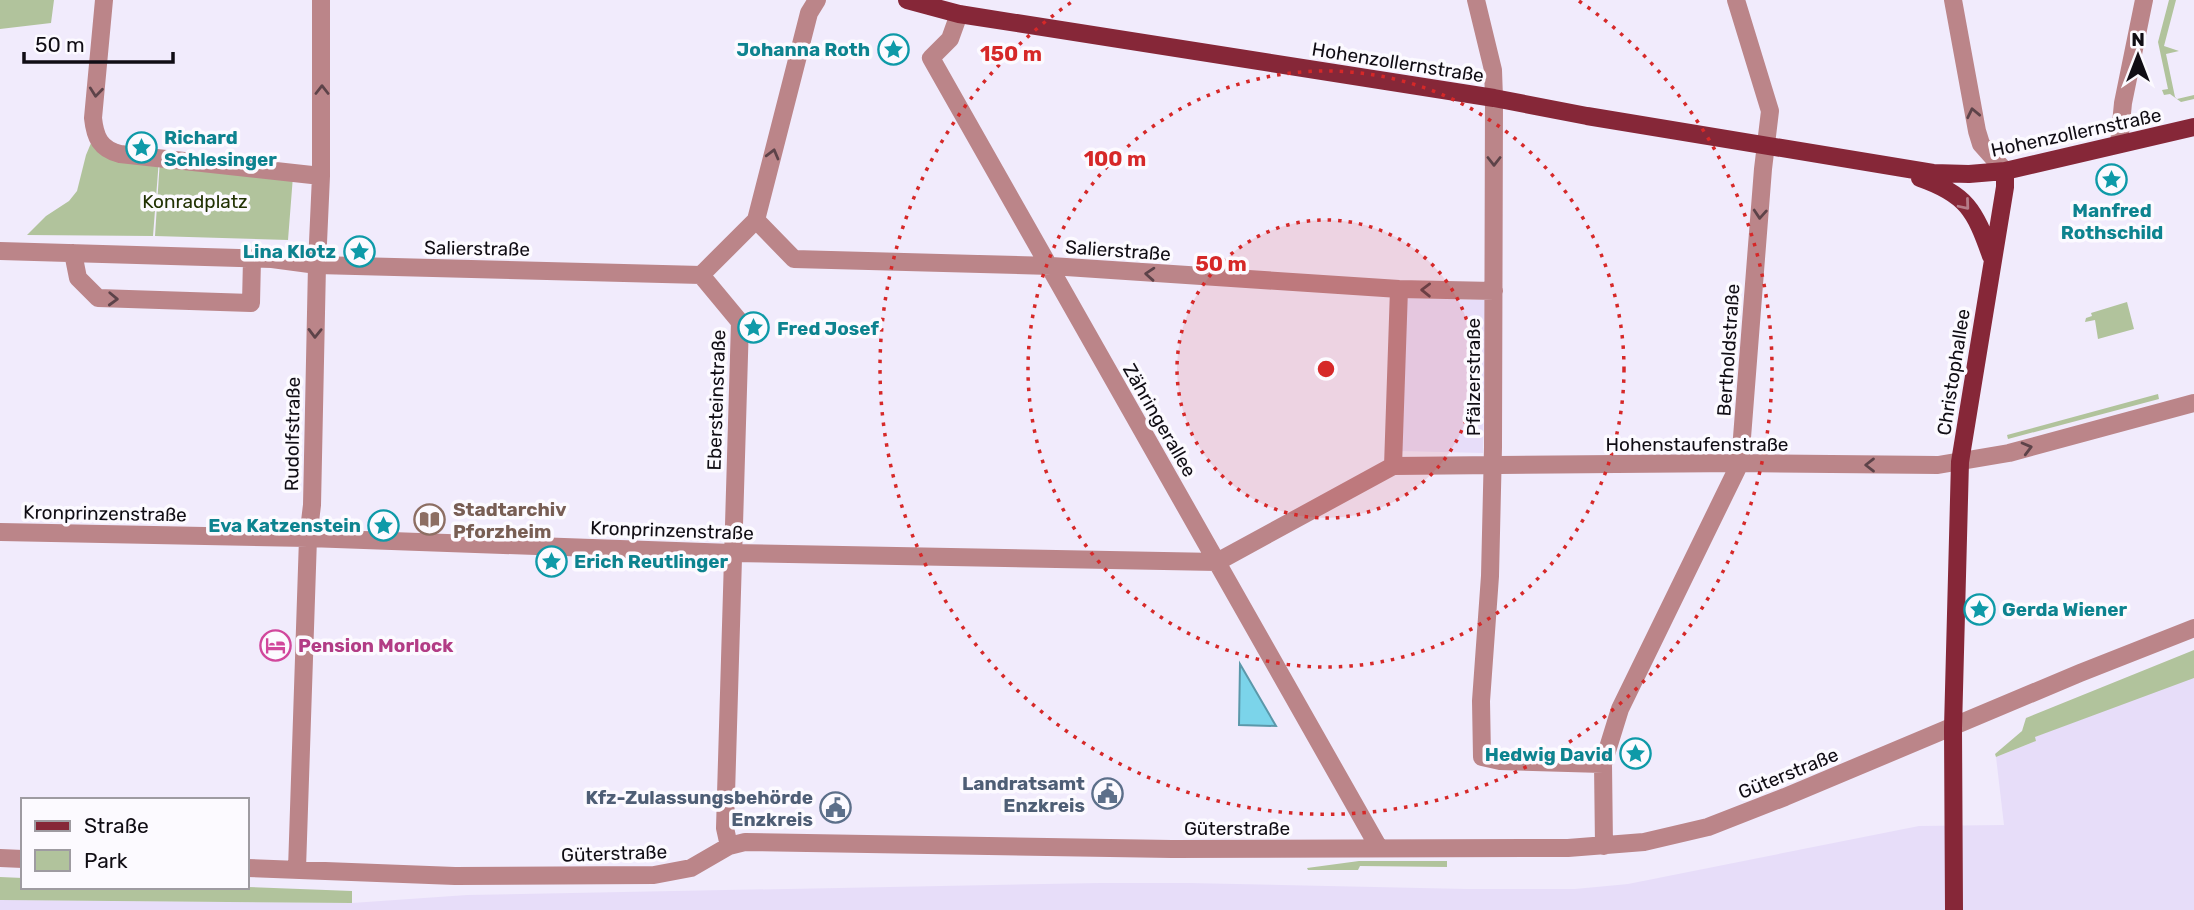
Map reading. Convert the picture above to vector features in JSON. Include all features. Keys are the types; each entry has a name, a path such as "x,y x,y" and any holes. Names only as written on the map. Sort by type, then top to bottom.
{"main road":[{"name":"Hohenzollernstraße","path":"907,0 959,14 1494,98 1883,165 1959,174 2006,170 2194,127"},
{"name":"Hohenzollernstraße","path":"1883,165 1939,184 1961,198 1979,224 1992,260"},
{"name":"Christophallee","path":"1954,910 1953,728 1960,462 2006,170"}],"street":[{"path":"104,0 94,125 99,142 113,152 321,176"},
{"name":"Rudolfstraße","path":"298,869 321,176 321,0"},
{"path":"701,275 755,220 809,13 817,0"},
{"name":"Pfälzerstraße","path":"1476,0 1493,70 1494,98 1490,576 1481,701 1482,757 1500,761 1603,764"},
{"name":"Bertholdstraße","path":"1604,846 1603,764 1620,709 1740,463 1770,118 1769,104 1735,0"},
{"path":"1953,0 1977,131 1982,144 2006,170"},
{"path":"2119,144 2123,103 2144,0"},
{"name":"Zähringerallee","path":"959,14 950,39 932,58 1379,848"},
{"name":"Salierstraße","path":"755,220 794,259 1051,266 1399,289 1494,291"},
{"name":"Salierstraße","path":"0,251 252,259 317,265 701,275"},
{"path":"73,253 78,278 98,298 251,303 252,259"},
{"name":"Ebersteinstraße","path":"701,275 740,322 725,828 729,846"},
{"path":"1393,466 1399,289"},
{"name":"Hohenstaufenstraße","path":"1217,562 1393,466 1740,463 1938,465 2009,453 2194,403"},
{"name":"Kronprinzenstraße","path":"0,532 308,538 732,554 1217,562"},
{"name":"Güterstraße","path":"248,867 455,876 654,875 691,868 729,846 745,842 1172,849 1604,846 1651,841 1707,827 1786,797 2194,628"},
{"path":"0,858 21,859"}],"shaded area":[{"path":"1403,298 1486,300 1483,453 1400,451"},
{"path":"2194,677 2194,910 0,910 0,900 352,903 467,895 1100,883 1467,889 1575,889 1628,884 1919,826 2004,825 1996,757 2036,741 2034,737"}],"green space":[{"path":"0,0 54,0 51,23 0,29"},
{"path":"2169,0 2176,0 2164,46 2179,51 2166,54 2175,97 2177,99 2194,95 2194,99 2181,102 2170,94 2164,95 2162,90 2168,89 2158,42"},
{"name":"Konradplatz","path":"94,136 159,159 153,236 27,235 46,216 69,201 77,191"},
{"name":"Konradplatz","path":"160,159 293,176 288,240 155,236"},
{"path":"2127,302 2134,329 2098,339 2095,320 2085,322 2086,318 2092,316 2091,313"},
{"path":"2158,394 2159,399 2008,439 2007,435"},
{"path":"2194,650 2194,678 2035,737 2036,741 1996,757 1995,754 2022,731 2026,718"},
{"path":"1359,861 1447,861 1447,867 1360,866 1358,870 1307,868"},
{"path":"0,877 21,878 21,889 248,887 352,891 352,903 0,900"}],"water":[{"path":"1240,664 1276,726 1239,725"}],"place":[{"name":"Johanna Roth","path":"893,49"},
{"name":"Richard Schlesinger","path":"141,148"},
{"name":"Manfred Rothschild","path":"2112,179"},
{"name":"Lina Klotz","path":"359,251"},
{"name":"Fred Josef","path":"754,328"},
{"name":"Stadtarchiv Pforzheim","path":"430,520"},
{"name":"Eva Katzenstein","path":"384,525"},
{"name":"Erich Reutlinger","path":"551,561"},
{"name":"Gerda Wiener","path":"1979,609"},
{"name":"Pension Morlock","path":"275,645"},
{"name":"Hedwig David","path":"1636,754"},
{"name":"Landratsamt Enzkreis","path":"1108,794"},
{"name":"Kfz-Zulassungsbehörde Enzkreis","path":"836,808"}]}
